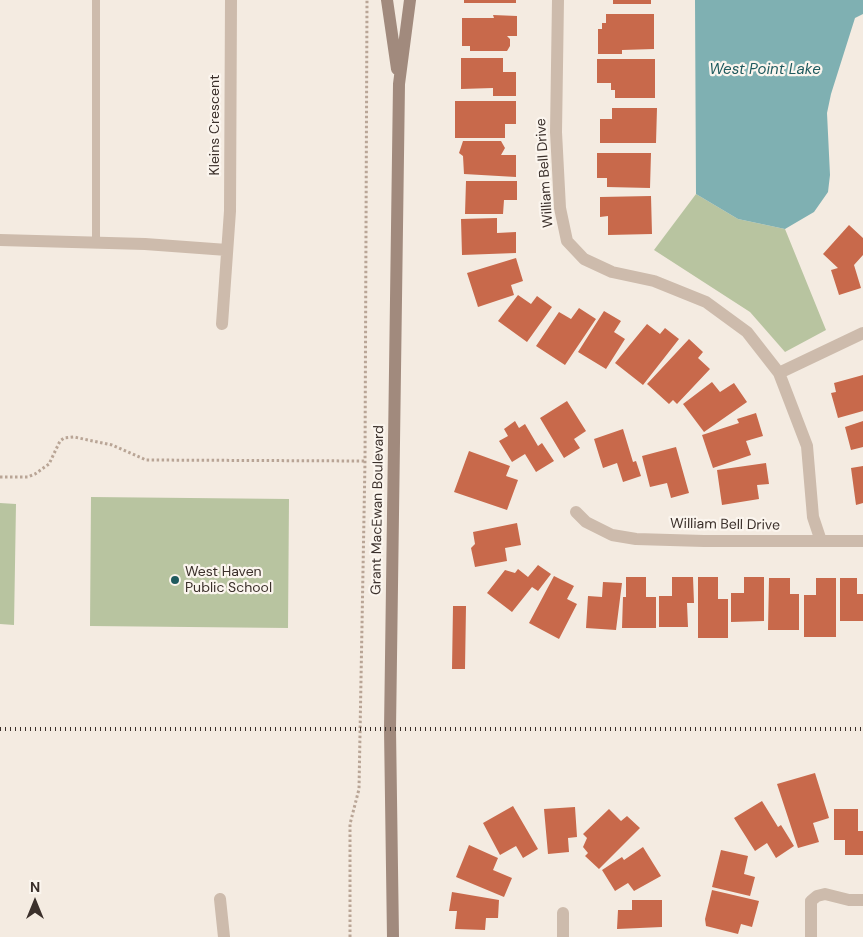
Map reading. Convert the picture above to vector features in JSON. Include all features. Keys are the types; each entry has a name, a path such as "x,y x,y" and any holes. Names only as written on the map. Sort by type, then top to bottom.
{"main road":[{"name":"Grant MacEwan Boulevard","path":"387,0 399,84"},
{"name":"Grant MacEwan Boulevard","path":"393,937 390,729 399,84 410,0"}],"street":[{"name":"Kleins Crescent","path":"222,324 230,211 230,0"},
{"name":"William Bell Drive","path":"558,0 556,140 560,208 567,240 584,259 612,272 654,281 706,302 747,332 779,373 807,446 813,517 821,541"},
{"path":"0,240 96,242 227,250"},
{"path":"779,373 863,333"},
{"name":"William Bell Drive","path":"576,512 586,522 612,535 636,539 863,541"},
{"path":"811,937 811,901 817,896 825,894 849,900 863,900"},
{"path":"220,899 224,937"},
{"path":"563,937 564,913"}],"lane":[{"path":"96,0 96,242"}],"path":[{"path":"350,937 350,824 358,789 365,460 367,0"},
{"path":"0,477 28,477 35,474 49,464 60,441 64,438 74,437 112,445 146,460 365,460"}],"green space":[{"path":"696,194 738,219 785,229 826,330 785,352 750,312 654,250"},
{"path":"91,497 289,499 288,628 90,626"},
{"path":"0,503 16,504 14,625 0,624"}],"water":[{"name":"West Point Lake","path":"695,0 863,0 863,14 855,18 831,94 827,113 830,175 828,192 814,212 785,229 738,219 696,194"}],"building":[{"path":"464,0 516,0 516,3 464,3"},
{"path":"613,0 651,0 651,4 613,4"},
{"path":"606,14 654,14 654,49 622,50 622,54 598,54 598,29 602,29 602,23 606,23"},
{"path":"493,15 517,16 517,36 507,36 510,39 510,46 507,51 470,51 470,46 462,46 462,18 494,18"},
{"path":"461,58 503,58 503,72 516,72 516,96 493,96 493,88 461,89"},
{"path":"597,59 655,59 655,98 615,98 615,90 611,90 611,83 597,83"},
{"path":"455,101 516,101 516,124 505,124 505,138 455,138"},
{"path":"612,108 657,108 656,143 600,143 600,119 612,119"},
{"path":"463,141 501,141 505,148 501,155 516,155 516,177 464,174 463,156 459,153"},
{"path":"597,153 651,153 650,188 607,187 607,178 597,178"},
{"path":"466,181 517,181 517,200 504,200 503,214 465,214"},
{"path":"651,196 652,234 608,235 608,216 600,217 600,197"},
{"path":"497,218 497,233 516,232 516,253 462,255 461,219"},
{"path":"849,225 863,238 863,255 854,265 861,288 839,295 831,270 838,268 823,254"},
{"path":"516,258 523,281 511,285 514,295 478,307 467,273"},
{"path":"518,295 531,304 537,296 552,307 527,342 498,321"},
{"path":"579,308 596,319 565,365 536,346 559,312 571,319"},
{"path":"604,311 621,321 614,332 625,339 606,369 578,352"},
{"path":"647,324 660,334 665,328 679,339 643,385 615,363"},
{"path":"689,339 703,352 698,358 710,369 677,404 673,400 669,404 647,384"},
{"path":"863,375 863,411 838,418 831,393 836,392 834,383"},
{"path":"712,382 720,392 734,383 747,402 704,432 683,404"},
{"path":"567,401 586,431 574,439 580,448 564,458 540,418"},
{"path":"756,413 763,436 746,441 751,455 713,468 702,435 739,423 737,419"},
{"path":"515,421 519,428 525,424 538,446 542,443 554,461 536,472 525,454 512,462 499,441 508,436 504,429"},
{"path":"863,421 863,447 851,450 845,427"},
{"path":"623,429 633,462 636,461 641,476 623,482 617,463 603,468 594,439"},
{"path":"676,447 689,493 671,498 667,483 650,487 642,456"},
{"path":"469,451 510,466 506,476 518,480 507,510 454,492"},
{"path":"766,463 769,484 757,485 759,499 722,505 717,470"},
{"path":"863,466 863,503 856,505 851,468"},
{"path":"517,523 521,545 505,548 507,561 475,567 471,548 475,544 473,532"},
{"path":"538,565 551,574 538,591 532,587 512,612 487,593 505,570 515,573 518,569 528,577"},
{"path":"554,576 574,586 567,599 577,604 559,639 529,623"},
{"path":"626,577 646,577 646,597 656,597 656,628 622,628 623,597 626,597"},
{"path":"672,577 693,577 694,603 687,603 688,627 659,627 659,596 672,596"},
{"path":"698,577 718,577 718,599 728,599 728,638 698,638"},
{"path":"744,577 764,577 764,621 731,622 731,593 744,593"},
{"path":"769,578 790,578 790,594 799,594 799,630 768,630"},
{"path":"816,578 836,578 836,637 804,637 804,595 816,595"},
{"path":"840,578 857,578 857,594 863,594 863,621 840,621"},
{"path":"603,582 622,583 616,630 586,628 588,596 602,597"},
{"path":"453,606 466,606 465,669 452,669"},
{"path":"815,773 829,818 813,823 819,842 798,848 777,784"},
{"path":"762,801 778,827 781,825 794,846 776,858 767,843 755,851 734,818"},
{"path":"513,806 538,849 523,858 516,846 500,855 483,823"},
{"path":"575,807 577,837 568,838 569,852 548,854 544,809"},
{"path":"609,809 621,821 627,816 640,828 599,869 585,856 588,853 583,847 587,838 583,834"},
{"path":"834,809 858,809 858,831 863,831 863,855 845,855 845,840 834,840"},
{"path":"469,845 498,858 493,870 512,878 504,897 456,877"},
{"path":"643,847 661,876 634,891 628,883 615,891 602,870 622,857 624,860"},
{"path":"721,850 748,856 744,874 755,877 750,896 712,887"},
{"path":"712,890 759,901 752,927 741,924 738,934 706,926 705,919"},
{"path":"452,892 499,900 498,918 486,918 485,930 455,929 457,911 449,911"},
{"path":"632,900 662,900 662,927 617,929 618,910 632,910"}],"railway":[{"path":"0,729 863,729"}],"place":[{"name":"West Haven Public School","path":"175,580"}]}
